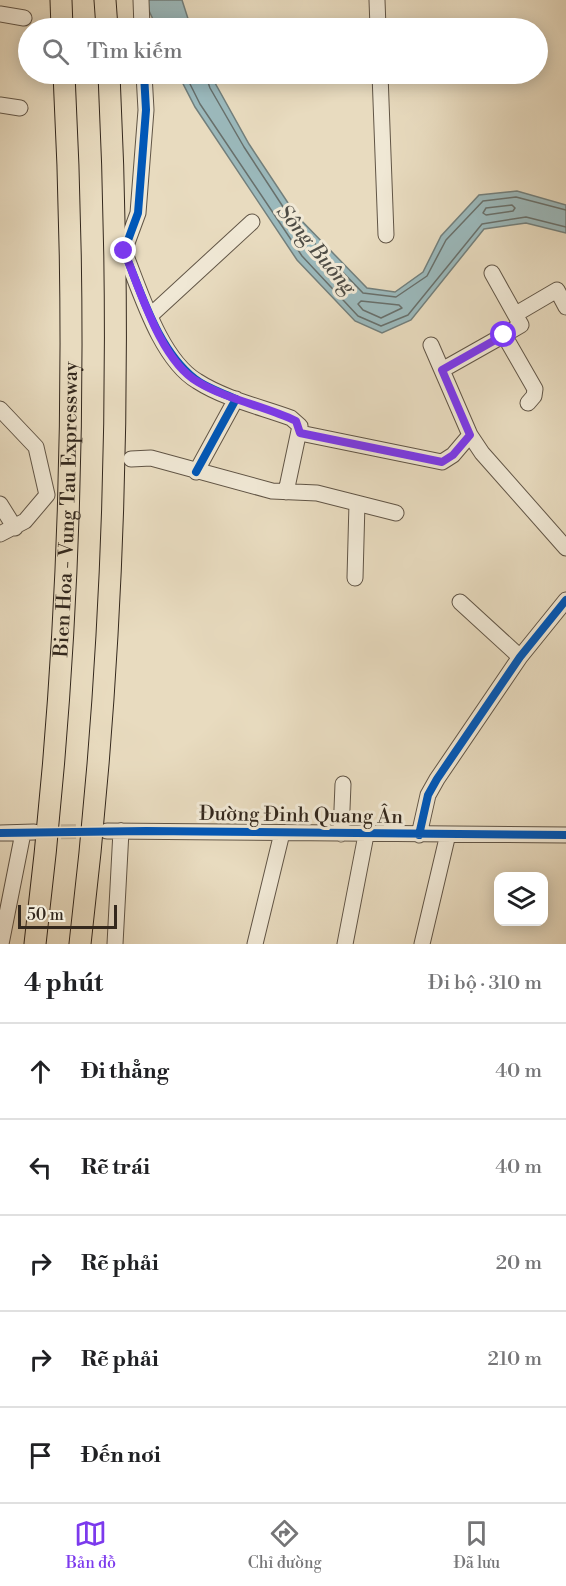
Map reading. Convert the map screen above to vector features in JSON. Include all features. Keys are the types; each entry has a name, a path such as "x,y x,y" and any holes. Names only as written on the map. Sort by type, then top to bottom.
{"highway":[{"path":"61,0 62,18"},
{"path":"105,0 106,18"},
{"name":"Bien Hoa - Vung Tau Expressway","path":"35,944 51,813 69,513 69,163 65,84"},
{"path":"80,944 95,818 114,514 114,163 110,84"}],"street":[{"path":"141,0 142,18"},
{"path":"377,0 378,18"},
{"path":"0,14 24,18"},
{"path":"145,84 146,110 138,213 124,251 151,315 178,364 197,381 236,399 296,421 300,433 286,492"},
{"path":"380,84 386,235"},
{"path":"0,105 20,108"},
{"path":"151,315 252,222"},
{"path":"442,370 521,325 492,273"},
{"path":"516,314 557,290 566,307"},
{"path":"504,335 535,388 534,396 528,403"},
{"path":"431,345 470,435 482,453 566,548"},
{"path":"196,472 236,399"},
{"path":"0,409 36,447 47,495 25,521 0,534"},
{"path":"300,433 442,462 453,455 470,435"},
{"path":"131,459 151,458 196,472 286,492 317,493 396,513"},
{"path":"355,578 357,503"},
{"path":"0,504 15,528"},
{"path":"419,835 428,795 520,657 566,600"},
{"path":"460,602 520,657"},
{"path":"341,834 344,784"},
{"name":"Đường Đinh Quang Ân","path":"116,944 114,831 566,835"},
{"path":"0,833 28,832 1,944"},
{"path":"255,944 282,832"},
{"path":"422,944 448,834"},
{"path":"345,944 366,835"}],"water":[{"path":"144,0 182,0 188,18 152,18"},
{"name":"Sông Buông","path":"183,84 216,84 249,144 296,215 367,288 395,292 423,272 441,236 479,195 517,191 566,205 566,233 526,223 484,229 411,320 382,333 355,321 297,260 195,107"}],"tunnel":[{"path":"38,832 101,831"}],"cycle path":[{"path":"145,84 146,110 138,213 124,251 152,320 170,352 199,382 236,399 196,472"},
{"path":"419,835 428,795 437,779 520,657 566,600"},
{"path":"0,833 146,831 566,835"}],"route":[{"path":"124,251 154,322 167,349 178,364 197,381 236,399 291,418 300,426 300,433 442,462 453,455 470,435 442,370 504,335"}]}
